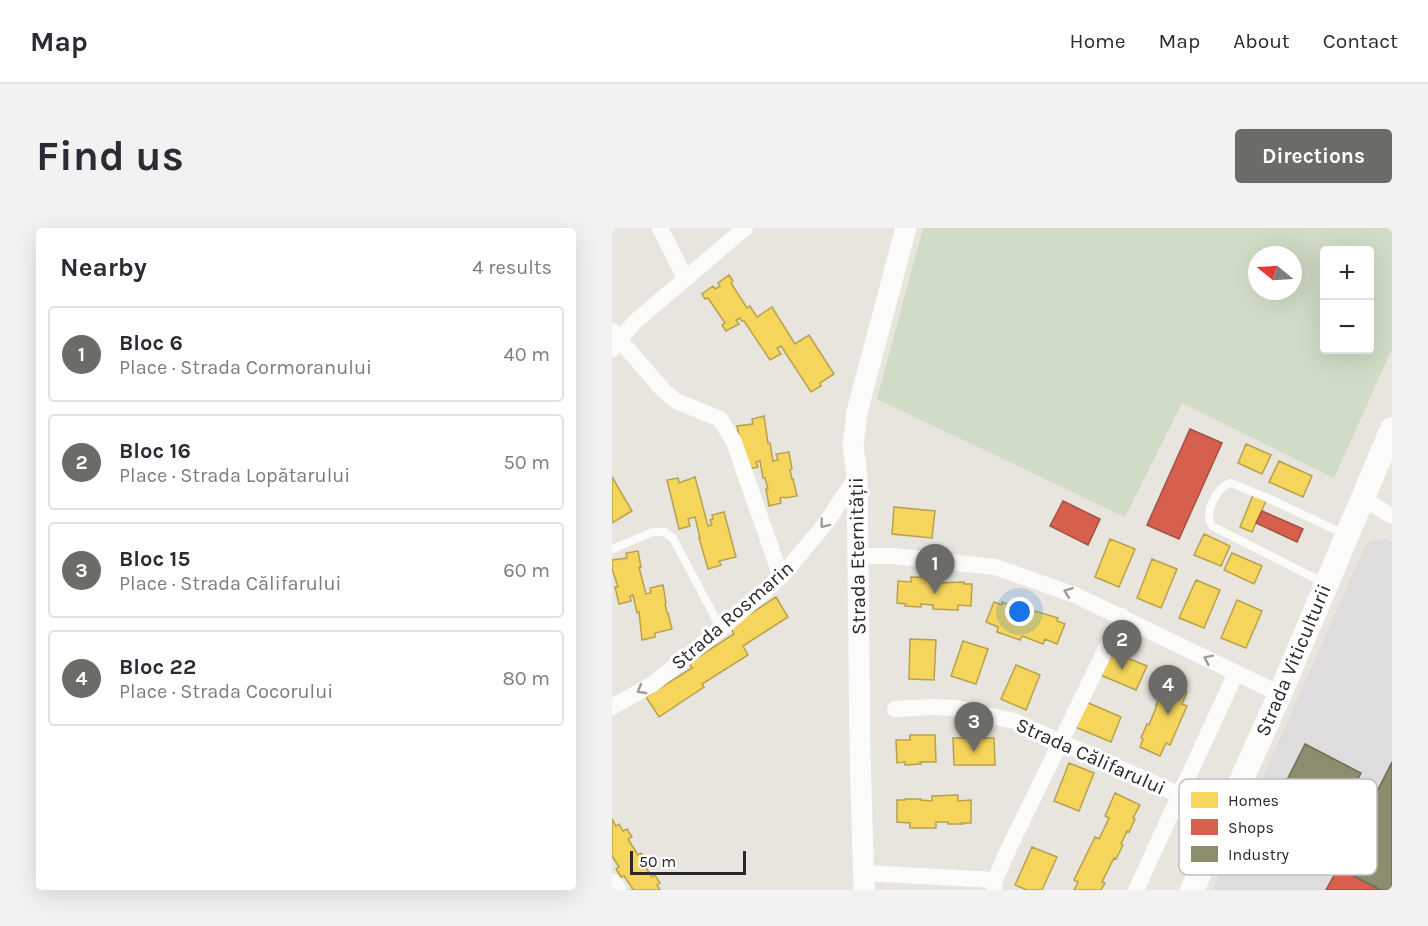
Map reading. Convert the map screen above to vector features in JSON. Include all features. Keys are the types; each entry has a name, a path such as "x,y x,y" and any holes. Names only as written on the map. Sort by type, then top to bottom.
{"main road":[{"name":"Strada Viticulturii","path":"1242,779 1392,429"},
{"name":"Strada Viticulturii","path":"1192,890 1199,875"}],"street":[{"path":"660,228 685,278"},
{"path":"745,228 614,340 676,401 720,419 727,428 734,442 781,577"},
{"name":"Strada Eternității","path":"864,881 857,476 853,446 857,412 906,228"},
{"name":"Strada Rosmarin","path":"612,707 653,684 781,577 826,523 857,476"},
{"path":"1362,498 1392,516"},
{"path":"859,556 894,556 995,567 1075,595 1280,694"},
{"path":"864,881 995,885 1008,850 1122,616"},
{"path":"1187,779 1236,673"},
{"name":"Strada Călifarului","path":"895,709 956,708 1014,721 1179,795"},
{"path":"1136,890 1179,797"},
{"path":"612,884 616,890"}],"lane":[{"path":"1326,584 1212,526 1209,519 1212,503 1220,489 1227,483 1231,483 1346,535"},
{"path":"612,549 653,532 665,532 673,538 721,629"}],"shaded area":[{"path":"1386,539 1392,542 1392,890 1213,890 1220,875 1377,875 1377,779 1262,779 1367,542"}],"green space":[{"path":"923,228 1392,228 1392,349 1334,478 1182,403 1125,517 877,399"}],"building: Homes":[{"path":"729,275 733,281 731,283 747,308 750,306 757,317 772,307 795,344 809,335 834,374 811,392 781,346 777,348 781,354 770,360 740,318 736,320 739,324 726,331 722,325 725,323 708,298 705,299 702,294 713,286 715,289 720,286 718,283"},
{"path":"764,416 773,461 778,460 776,454 789,452 792,469 790,470 797,496 780,498 781,503 769,506 766,489 768,489 760,461 756,462 758,467 745,470 737,426 753,424 752,419"},
{"path":"1246,444 1271,455 1262,474 1238,463"},
{"path":"1279,461 1312,476 1303,497 1269,482"},
{"path":"612,477 632,511 612,523"},
{"path":"695,477 708,526 712,525 710,520 713,519 712,515 724,512 736,557 719,561 721,565 708,569 695,517 688,519 690,526 679,529 667,480 678,478 679,483"},
{"path":"1253,495 1266,501 1252,532 1240,527"},
{"path":"894,507 935,511 932,538 892,534"},
{"path":"1204,534 1230,546 1221,566 1194,555"},
{"path":"1110,539 1135,549 1119,587 1095,577"},
{"path":"638,551 641,567 639,567 646,594 651,593 650,588 663,585 665,604 672,629 655,633 655,637 642,640 639,612 637,613 633,595 630,596 631,601 619,604 615,587 618,587 612,569 612,560 627,558 626,553"},
{"path":"1232,553 1262,566 1254,584 1224,570"},
{"path":"1152,559 1177,569 1161,608 1137,598"},
{"path":"911,577 938,578 938,583 972,584 971,606 958,605 958,610 933,609 933,605 921,604 921,607 897,603 898,581 911,582"},
{"path":"1196,580 1220,590 1204,628 1179,618"},
{"path":"776,597 788,617 743,646 748,655 702,684 704,687 659,717 646,697 692,668 689,663 734,634 730,627"},
{"path":"1237,600 1262,611 1246,648 1221,638"},
{"path":"994,602 1002,605 1002,602 1027,614 1028,609 1058,618 1057,621 1065,624 1057,644 1045,639 1043,644 1022,636 1020,640 997,632 998,627 986,622"},
{"path":"910,639 936,640 934,680 909,679"},
{"path":"963,641 988,649 976,684 951,676"},
{"path":"1108,650 1147,666 1136,690 1098,674"},
{"path":"1016,665 1040,675 1026,710 1001,699"},
{"path":"1166,683 1187,692 1182,704 1187,706 1170,745 1166,743 1160,756 1140,747 1143,739 1141,738 1147,724 1149,725"},
{"path":"1084,701 1121,717 1111,742 1073,726"},
{"path":"910,735 935,735 936,762 905,765 905,762 897,763 896,740 910,740"},
{"path":"953,738 994,738 995,765 954,765"},
{"path":"1069,763 1094,773 1079,811 1054,801"},
{"path":"1115,793 1140,805 1133,818 1135,819 1102,882 1105,883 1101,890 1074,890 1078,882 1074,880 1095,837 1099,839 1109,818 1105,816"},
{"path":"958,795 958,801 971,800 971,823 936,822 936,828 910,828 910,823 897,822 897,800 932,801 932,796"},
{"path":"612,819 623,831 627,829 632,837 628,839 638,855 641,853 646,861 643,863 652,877 655,875 660,883 657,885 660,890 631,890 633,889 624,876 621,877 616,869 619,867 612,856"},
{"path":"1032,847 1057,857 1042,890 1027,890 1015,885"}],"building: Shops":[{"path":"1190,429 1222,443 1179,539 1147,525"},
{"path":"1063,501 1100,519 1088,545 1050,526"},
{"path":"1262,511 1303,529 1297,542 1256,523"},
{"path":"1334,875 1352,875 1381,890 1326,890"}],"building: Industry":[{"path":"1305,744 1361,773 1358,779 1288,779"},
{"path":"1392,762 1392,890 1381,890 1352,875 1377,875 1377,791"}],"place":[{"name":"Bloc 6","path":"935,594"},
{"name":"Bloc 16","path":"1122,670"},
{"name":"Bloc 22","path":"1168,715"},
{"name":"Bloc 15","path":"974,752"}]}
